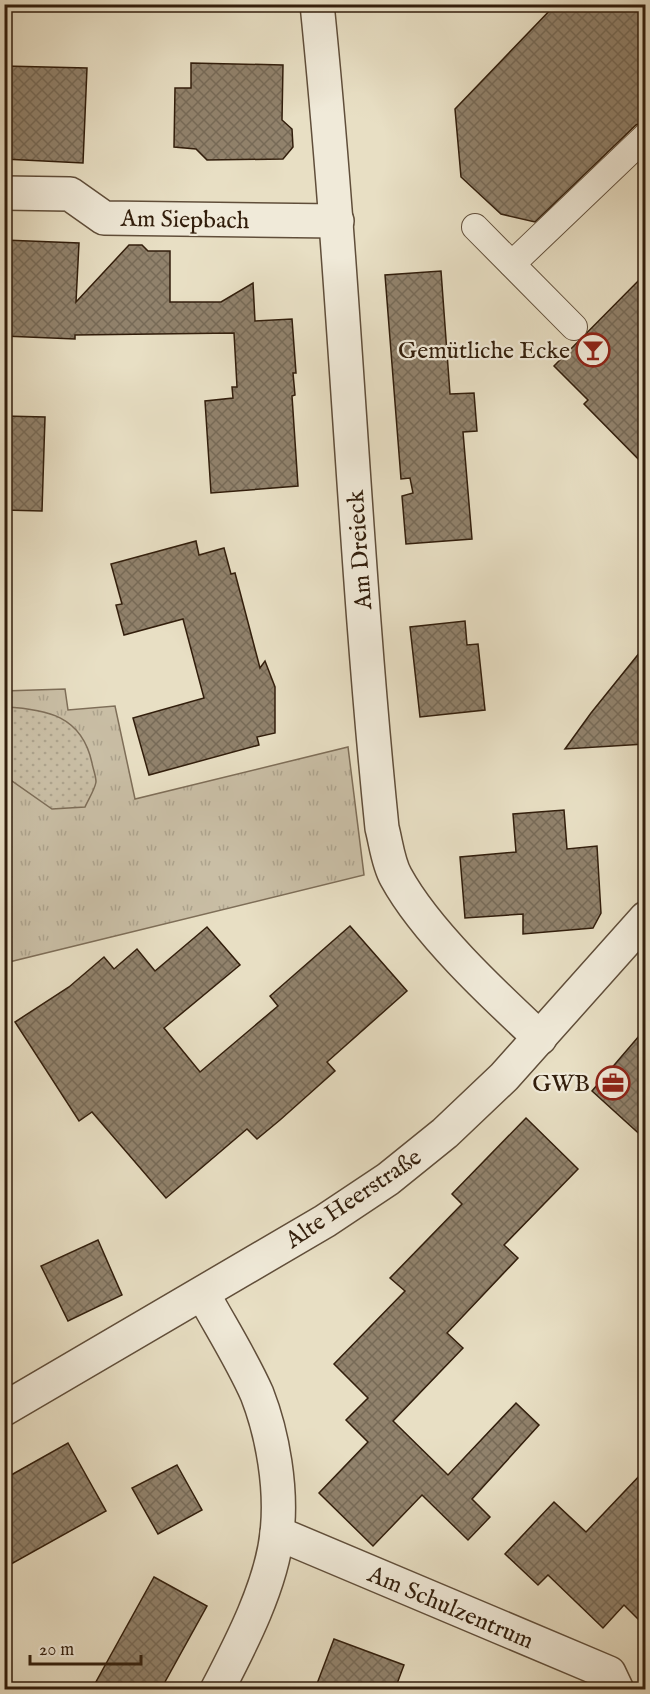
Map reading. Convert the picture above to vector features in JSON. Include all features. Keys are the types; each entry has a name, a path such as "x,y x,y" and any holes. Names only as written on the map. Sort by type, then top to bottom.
{"street":[{"name":"Am Dreieck","path":"316,4 337,221 357,519 382,828 395,875 422,917 510,1011 540,1038"},
{"path":"512,264 645,136"},
{"name":"Am Siepbach","path":"4,193 70,194 104,218 337,221"},
{"path":"475,227 574,327"},
{"name":"Alte Heerstraße","path":"4,1409 325,1221 388,1179 445,1133 504,1077 645,918"},
{"path":"203,1294 256,1394 268,1429 277,1497 277,1533 263,1585 244,1634 217,1689"},
{"name":"Am Schulzentrum","path":"277,1533 609,1673 617,1689"}],"green space":[{"path":"65,689 68,710 115,706 135,799 348,747 364,875 5,963 4,691"},
{"path":"5,707 48,713 71,725 80,735 87,747 96,780 85,807 52,809 5,776"}],"building":[{"path":"556,4 645,4 645,121 636,125 535,222 501,214 461,177 455,109"},
{"path":"191,63 283,65 282,120 292,129 293,147 283,159 207,160 196,149 174,147 175,88 191,88"},
{"path":"4,66 87,68 83,163 4,159"},
{"path":"4,240 79,243 76,302 129,245 142,245 148,251 170,251 170,302 221,302 253,283 255,321 292,319 296,373 293,373 295,395 292,396 298,486 211,493 205,401 233,398 232,387 237,387 234,333 75,335 75,339 4,336"},
{"path":"441,271 450,394 474,393 477,431 463,432 472,539 406,544 402,496 413,493 410,478 401,479 385,275"},
{"path":"645,274 645,466 584,404 588,400 554,366"},
{"path":"4,416 45,417 42,511 4,510"},
{"path":"196,541 199,555 224,548 231,574 235,573 260,668 265,661 275,687 275,733 257,737 259,745 149,775 133,718 204,698 183,619 124,635 116,605 122,604 111,564"},
{"path":"465,621 467,645 478,644 485,710 420,717 410,627"},
{"path":"645,646 645,744 565,749 591,713"},
{"path":"564,810 567,849 597,846 601,913 593,928 523,934 523,914 465,918 460,857 516,852 513,814"},
{"path":"350,926 407,991 327,1062 335,1071 280,1120 257,1139 247,1129 166,1198 92,1112 79,1121 15,1022 69,987 104,957 114,969 137,949 155,971 207,927 240,965 164,1028 200,1072 278,1006 270,996"},
{"path":"645,1029 645,1139 592,1091"},
{"path":"526,1118 578,1169 504,1245 518,1258 447,1333 463,1348 393,1421 448,1475 516,1403 539,1425 472,1499 490,1517 468,1540 422,1495 373,1546 319,1493 368,1442 346,1420 368,1398 334,1364 405,1291 390,1278 462,1204 452,1194"},
{"path":"98,1240 122,1295 68,1321 41,1266"},
{"path":"68,1443 106,1511 4,1568 4,1479"},
{"path":"177,1465 202,1510 158,1534 132,1488"},
{"path":"645,1470 645,1626 624,1605 603,1628 548,1575 538,1585 505,1554 554,1502 586,1532"},
{"path":"154,1577 207,1606 161,1689 92,1689"},
{"path":"334,1639 404,1665 395,1689 315,1689"}],"place":[{"name":"Gemütliche Ecke","path":"593,350"},
{"name":"GWB","path":"613,1083"}]}
